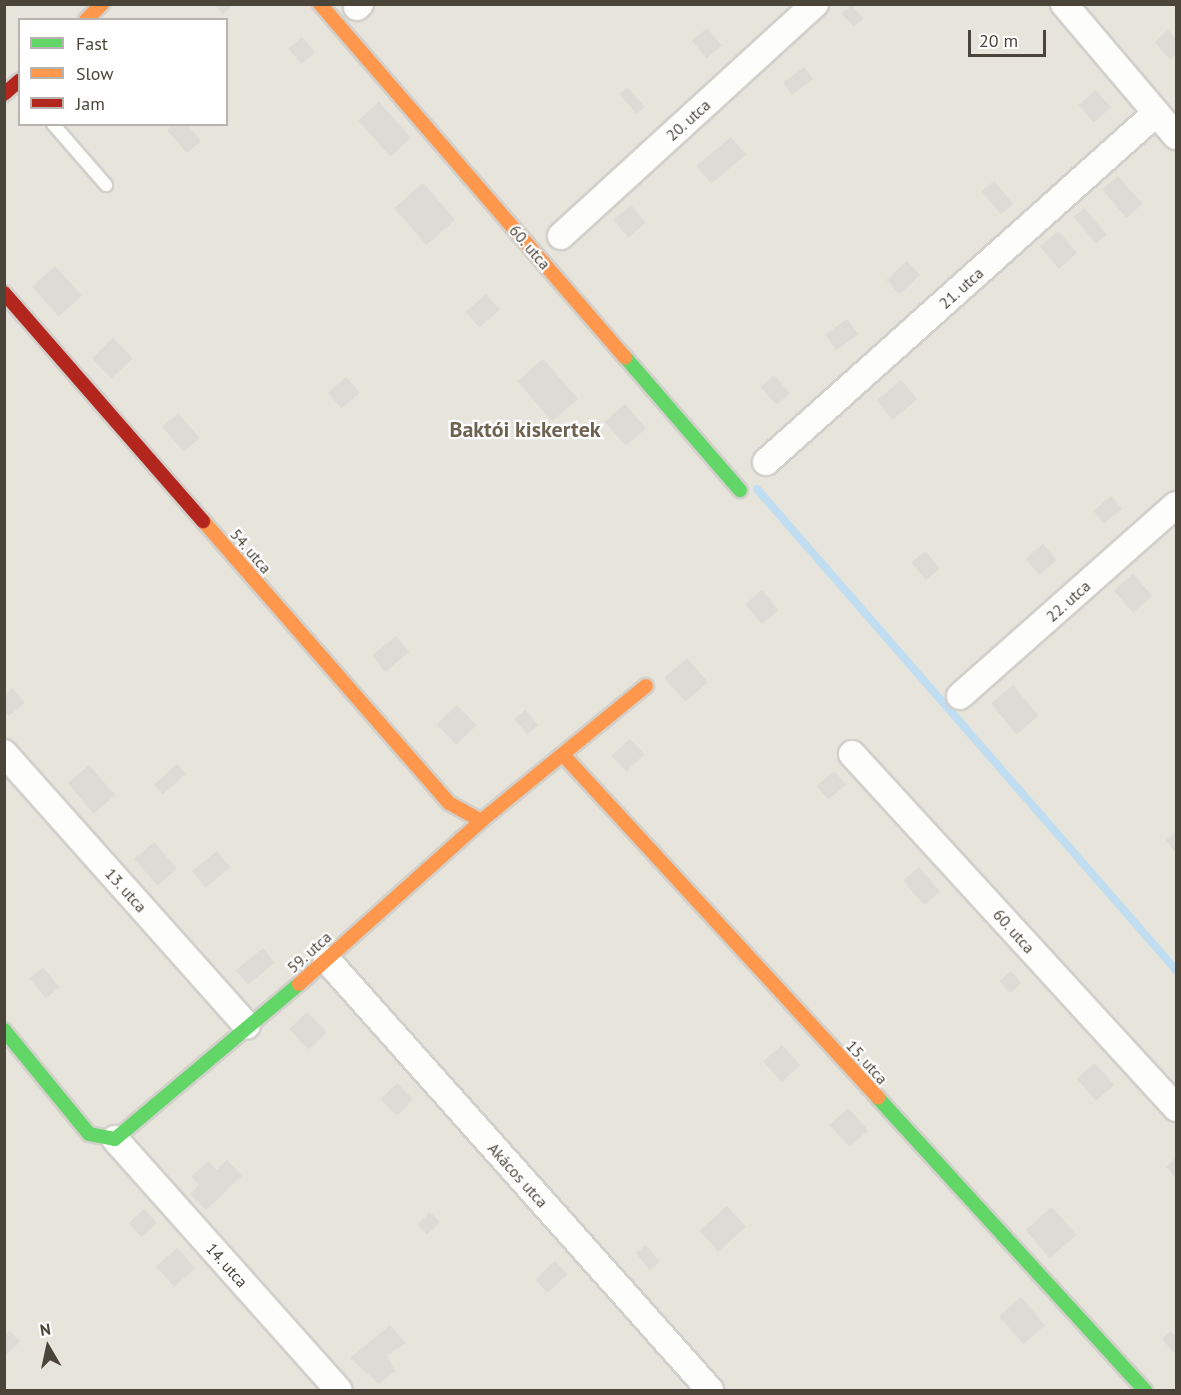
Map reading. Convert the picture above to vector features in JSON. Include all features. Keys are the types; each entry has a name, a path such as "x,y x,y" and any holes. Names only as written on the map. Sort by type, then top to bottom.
{"street":[{"path":"88,18 102,4"},
{"name":"60. utca","path":"320,4 740,490"},
{"name":"20. utca","path":"561,236 815,4"},
{"path":"1064,4 1176,136"},
{"path":"4,94 18,83"},
{"name":"21. utca","path":"766,462 1156,113"},
{"name":"54. utca","path":"4,293 449,803 481,820"},
{"name":"22. utca","path":"960,696 1176,505"},
{"name":"59. utca","path":"115,1139 327,960 371,916 481,820 564,756 646,686"},
{"name":"13. utca","path":"4,753 247,1026"},
{"name":"60. utca","path":"852,754 1176,1108"},
{"name":"15. utca","path":"564,756 1145,1390"},
{"name":"Akácos utca","path":"327,960 710,1390"},
{"path":"4,1030 89,1134 115,1139"},
{"name":"14. utca","path":"115,1139 339,1390"}],"lane":[{"path":"55,126 106,185"}],"shaded area":[{"path":"5,5 1176,5 1176,1390 5,1390"}],"building":[{"path":"214,4 234,4 223,14"},
{"path":"851,5 863,18 854,27 841,14"},
{"path":"707,28 722,46 706,58 692,41"},
{"path":"1168,30 1176,39 1176,54 1170,60 1155,42"},
{"path":"302,37 315,52 302,64 288,49"},
{"path":"804,67 813,79 792,95 783,83"},
{"path":"628,87 645,107 636,114 620,94"},
{"path":"1096,90 1111,107 1094,122 1079,105"},
{"path":"379,102 411,138 390,156 358,121"},
{"path":"171,126 189,126 201,141 187,153 167,130"},
{"path":"731,137 746,155 711,184 697,166"},
{"path":"1118,176 1142,204 1126,218 1102,190"},
{"path":"994,181 1013,204 1001,214 982,191"},
{"path":"423,183 455,220 426,245 394,208"},
{"path":"631,205 646,223 628,237 613,220"},
{"path":"1084,208 1107,234 1096,244 1073,217"},
{"path":"1058,231 1077,253 1059,269 1040,247"},
{"path":"907,261 920,275 899,294 887,280"},
{"path":"55,266 82,296 59,316 32,287"},
{"path":"486,294 500,310 479,328 466,312"},
{"path":"847,319 858,334 836,350 825,335"},
{"path":"113,338 132,358 112,378 92,358"},
{"path":"543,359 578,399 552,421 517,381"},
{"path":"774,375 790,393 777,405 761,387"},
{"path":"346,377 360,393 342,409 328,393"},
{"path":"901,380 917,399 893,420 876,401"},
{"path":"625,404 646,428 626,446 605,422"},
{"path":"178,413 200,438 184,452 162,427"},
{"path":"1111,496 1122,509 1104,524 1093,511"},
{"path":"1043,544 1057,560 1039,575 1026,559"},
{"path":"925,551 940,569 926,580 911,563"},
{"path":"1133,574 1152,596 1133,612 1114,590"},
{"path":"762,590 779,610 762,624 745,604"},
{"path":"396,636 409,652 385,672 372,656"},
{"path":"687,658 708,682 685,702 664,678"},
{"path":"1013,685 1039,716 1016,734 991,704"},
{"path":"12,688 25,703 9,716 4,711 4,695"},
{"path":"457,705 476,725 456,745 437,724"},
{"path":"525,710 538,725 528,734 514,719"},
{"path":"630,739 644,754 626,771 612,756"},
{"path":"177,764 186,774 163,794 154,785"},
{"path":"89,765 115,795 94,814 68,783"},
{"path":"834,771 846,785 828,800 817,786"},
{"path":"1176,831 1176,853 1166,840"},
{"path":"154,842 177,868 157,885 134,859"},
{"path":"217,851 230,867 205,887 192,871"},
{"path":"919,867 940,891 924,905 903,881"},
{"path":"263,948 275,963 248,985 236,970"},
{"path":"43,967 60,987 46,998 29,979"},
{"path":"1011,971 1021,983 1010,993 1000,981"},
{"path":"307,1012 326,1032 308,1050 289,1029"},
{"path":"782,1045 800,1065 781,1082 763,1062"},
{"path":"1095,1063 1114,1085 1096,1101 1077,1079"},
{"path":"397,1083 413,1099 397,1116 381,1099"},
{"path":"848,1108 868,1130 849,1147 829,1125"},
{"path":"1176,1157 1176,1179 1166,1167"},
{"path":"227,1160 242,1176 206,1210 190,1194 199,1185 191,1177 208,1161 217,1170"},
{"path":"727,1206 746,1227 718,1252 700,1231"},
{"path":"1052,1207 1076,1235 1050,1258 1026,1230"},
{"path":"144,1209 157,1223 142,1237 129,1223"},
{"path":"430,1212 440,1222 427,1235 417,1225"},
{"path":"646,1245 660,1262 650,1270 636,1253"},
{"path":"177,1248 195,1268 174,1287 156,1267"},
{"path":"555,1261 567,1274 548,1293 535,1279"},
{"path":"1021,1297 1045,1325 1023,1344 999,1316"},
{"path":"390,1325 406,1343 387,1355 395,1371 379,1384 350,1358"},
{"path":"10,1331 20,1342 4,1356 4,1335"},
{"path":"1171,1331 1176,1337 1176,1355 1162,1339"}],"waterway":[{"path":"757,489 1176,970"}],"traffic: fast":[{"path":"625,357 740,490"},
{"path":"4,1030 89,1134 115,1139 299,984"},
{"path":"878,1098 1145,1390"}],"traffic: slow":[{"path":"88,18 102,4"},
{"path":"320,4 625,357"},
{"path":"203,521 449,803 481,821"},
{"path":"299,984 481,821 646,686"},
{"path":"564,756 878,1098"}],"traffic: jam":[{"path":"4,94 18,82"},
{"path":"4,293 203,521"}],"district":[{"name":"Baktói kiskertek","path":"525,430"}]}
